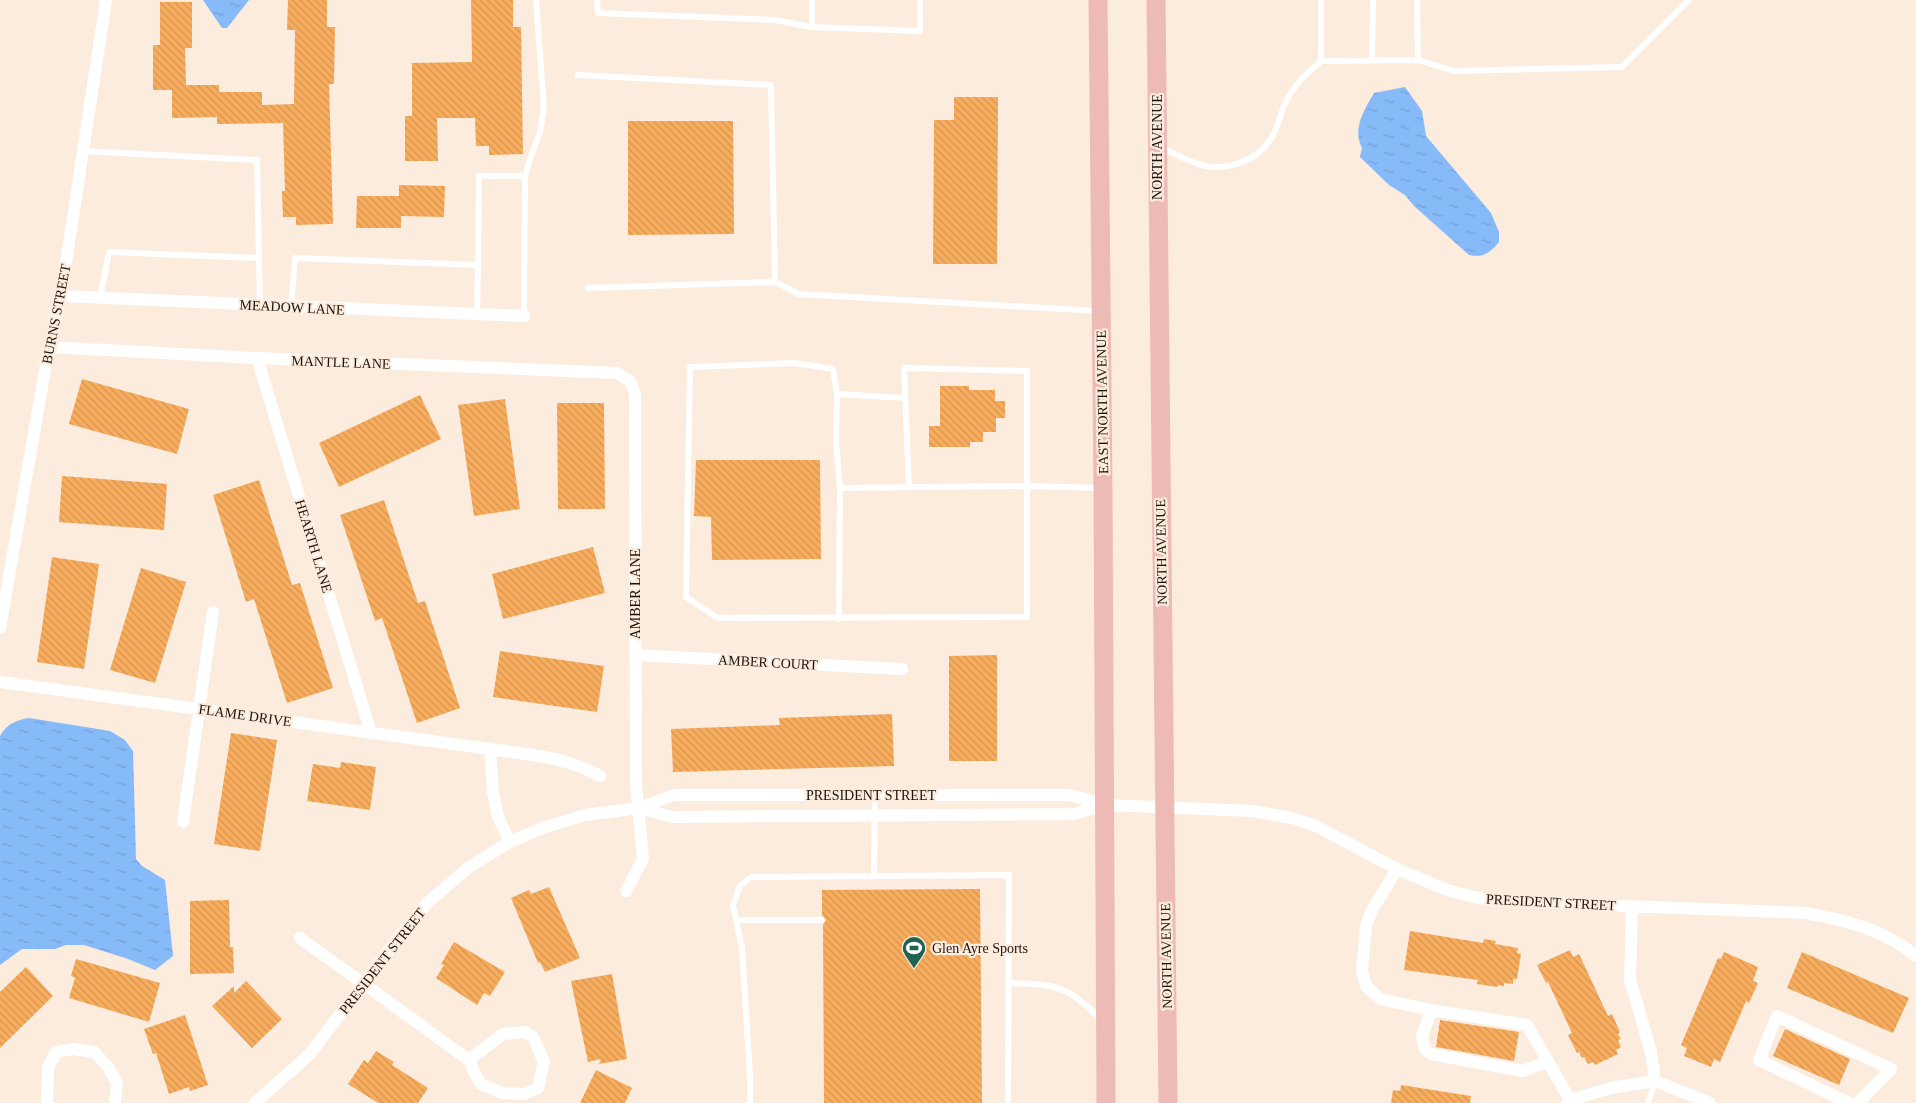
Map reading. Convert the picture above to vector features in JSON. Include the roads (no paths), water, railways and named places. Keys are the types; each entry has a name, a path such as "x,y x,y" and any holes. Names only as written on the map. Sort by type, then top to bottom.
{"main road":[{"name":"EAST NORTH AVENUE","path":"1098,0 1105,805"},
{"name":"NORTH AVENUE","path":"1156,0 1168,1103"},
{"path":"1105,805 1106,1103"}],"street":[{"name":"BURNS STREET","path":"0,628 49,347 61,296 106,0"},
{"name":"MEADOW LANE","path":"61,296 524,316"},
{"name":"MANTLE LANE","path":"49,347 616,373 630,381"},
{"name":"HEARTH LANE","path":"257,358 371,733"},
{"name":"AMBER LANE","path":"626,891 643,859 636,784 635,393 630,381"},
{"path":"182,822 213,612"},
{"name":"AMBER COURT","path":"635,655 902,669"},
{"name":"FLAME DRIVE","path":"0,682 199,708 564,760 600,776"},
{"path":"490,749 493,792 498,817 510,842"},
{"name":"PRESIDENT STREET","path":"255,1103 310,1055 395,942 427,903 469,867 510,842 542,828 585,815 639,808 674,795 1070,795 1105,805 1253,811 1291,818 1314,825 1397,868 1447,890 1478,898 1805,914 1841,920 1872,930 1892,940 1916,956"},
{"name":"PRESIDENT STREET","path":"639,808 673,817 876,816 1074,814 1105,805"},
{"path":"1397,868 1372,910 1366,926 1362,970 1366,986 1380,999 1431,1010 1527,1026 1548,1060 1569,1101 1611,1088 1654,1081 1710,1103"},
{"path":"1632,906 1630,980 1651,1052 1654,1081"},
{"path":"300,938 469,1060 481,1084 502,1093 524,1094 538,1088 544,1062 533,1037 526,1032 502,1034 469,1060"},
{"path":"1431,1010 1422,1037 1425,1049 1431,1054 1523,1071 1548,1060"},
{"path":"1848,1103 1759,1060 1777,1016 1891,1069 1858,1103"},
{"path":"47,1103 48,1068 56,1052 73,1049 94,1052 108,1067 117,1083 115,1103"}],"lane":[{"path":"524,316 525,176 540,132 544,108 536,0"},
{"path":"598,0 598,13 775,20 812,27 920,31 920,0"},
{"path":"812,0 812,27"},
{"path":"1321,0 1321,61"},
{"path":"1372,60 1373,0"},
{"path":"1418,0 1418,60"},
{"path":"1157,146 1206,166 1229,166 1245,161 1260,152 1270,141 1278,128 1288,98 1297,84 1321,61 1418,60 1454,71 1622,67 1689,0"},
{"path":"578,75 771,85 775,282"},
{"path":"83,151 256,160 260,305"},
{"path":"476,315 478,176 525,176"},
{"path":"100,298 109,252 259,258"},
{"path":"291,307 295,258 478,265"},
{"path":"588,288 775,282 800,294 1101,311"},
{"path":"839,619 840,488 836,440 837,394 833,369 795,363 690,367 686,597 718,618 839,619 1026,617 1027,370 904,368 909,487"},
{"path":"837,394 905,398"},
{"path":"840,488 1028,486 1103,488"},
{"path":"874,875 875,795"},
{"path":"750,1103 742,948 733,905 740,886 751,877 1009,875 1008,1103"},
{"path":"737,920 821,920"},
{"path":"1008,983 1051,985 1064,989 1078,997 1106,1027"},
{"path":"1648,1103 1654,1081"}],"water":[{"path":"203,0 249,0 227,28 222,28"},
{"path":"1405,87 1422,111 1426,136 1491,213 1499,232 1499,242 1486,254 1478,256 1469,255 1414,206 1405,195 1389,185 1360,157 1362,148 1358,134 1360,120 1374,93"},
{"path":"29,718 110,731 125,740 133,751 136,859 142,866 165,880 173,956 155,970 84,945 66,945 55,949 22,949 0,965 0,736 12,723"}],"place":[{"name":"Glen Ayre Sports","path":"914,969"}]}
